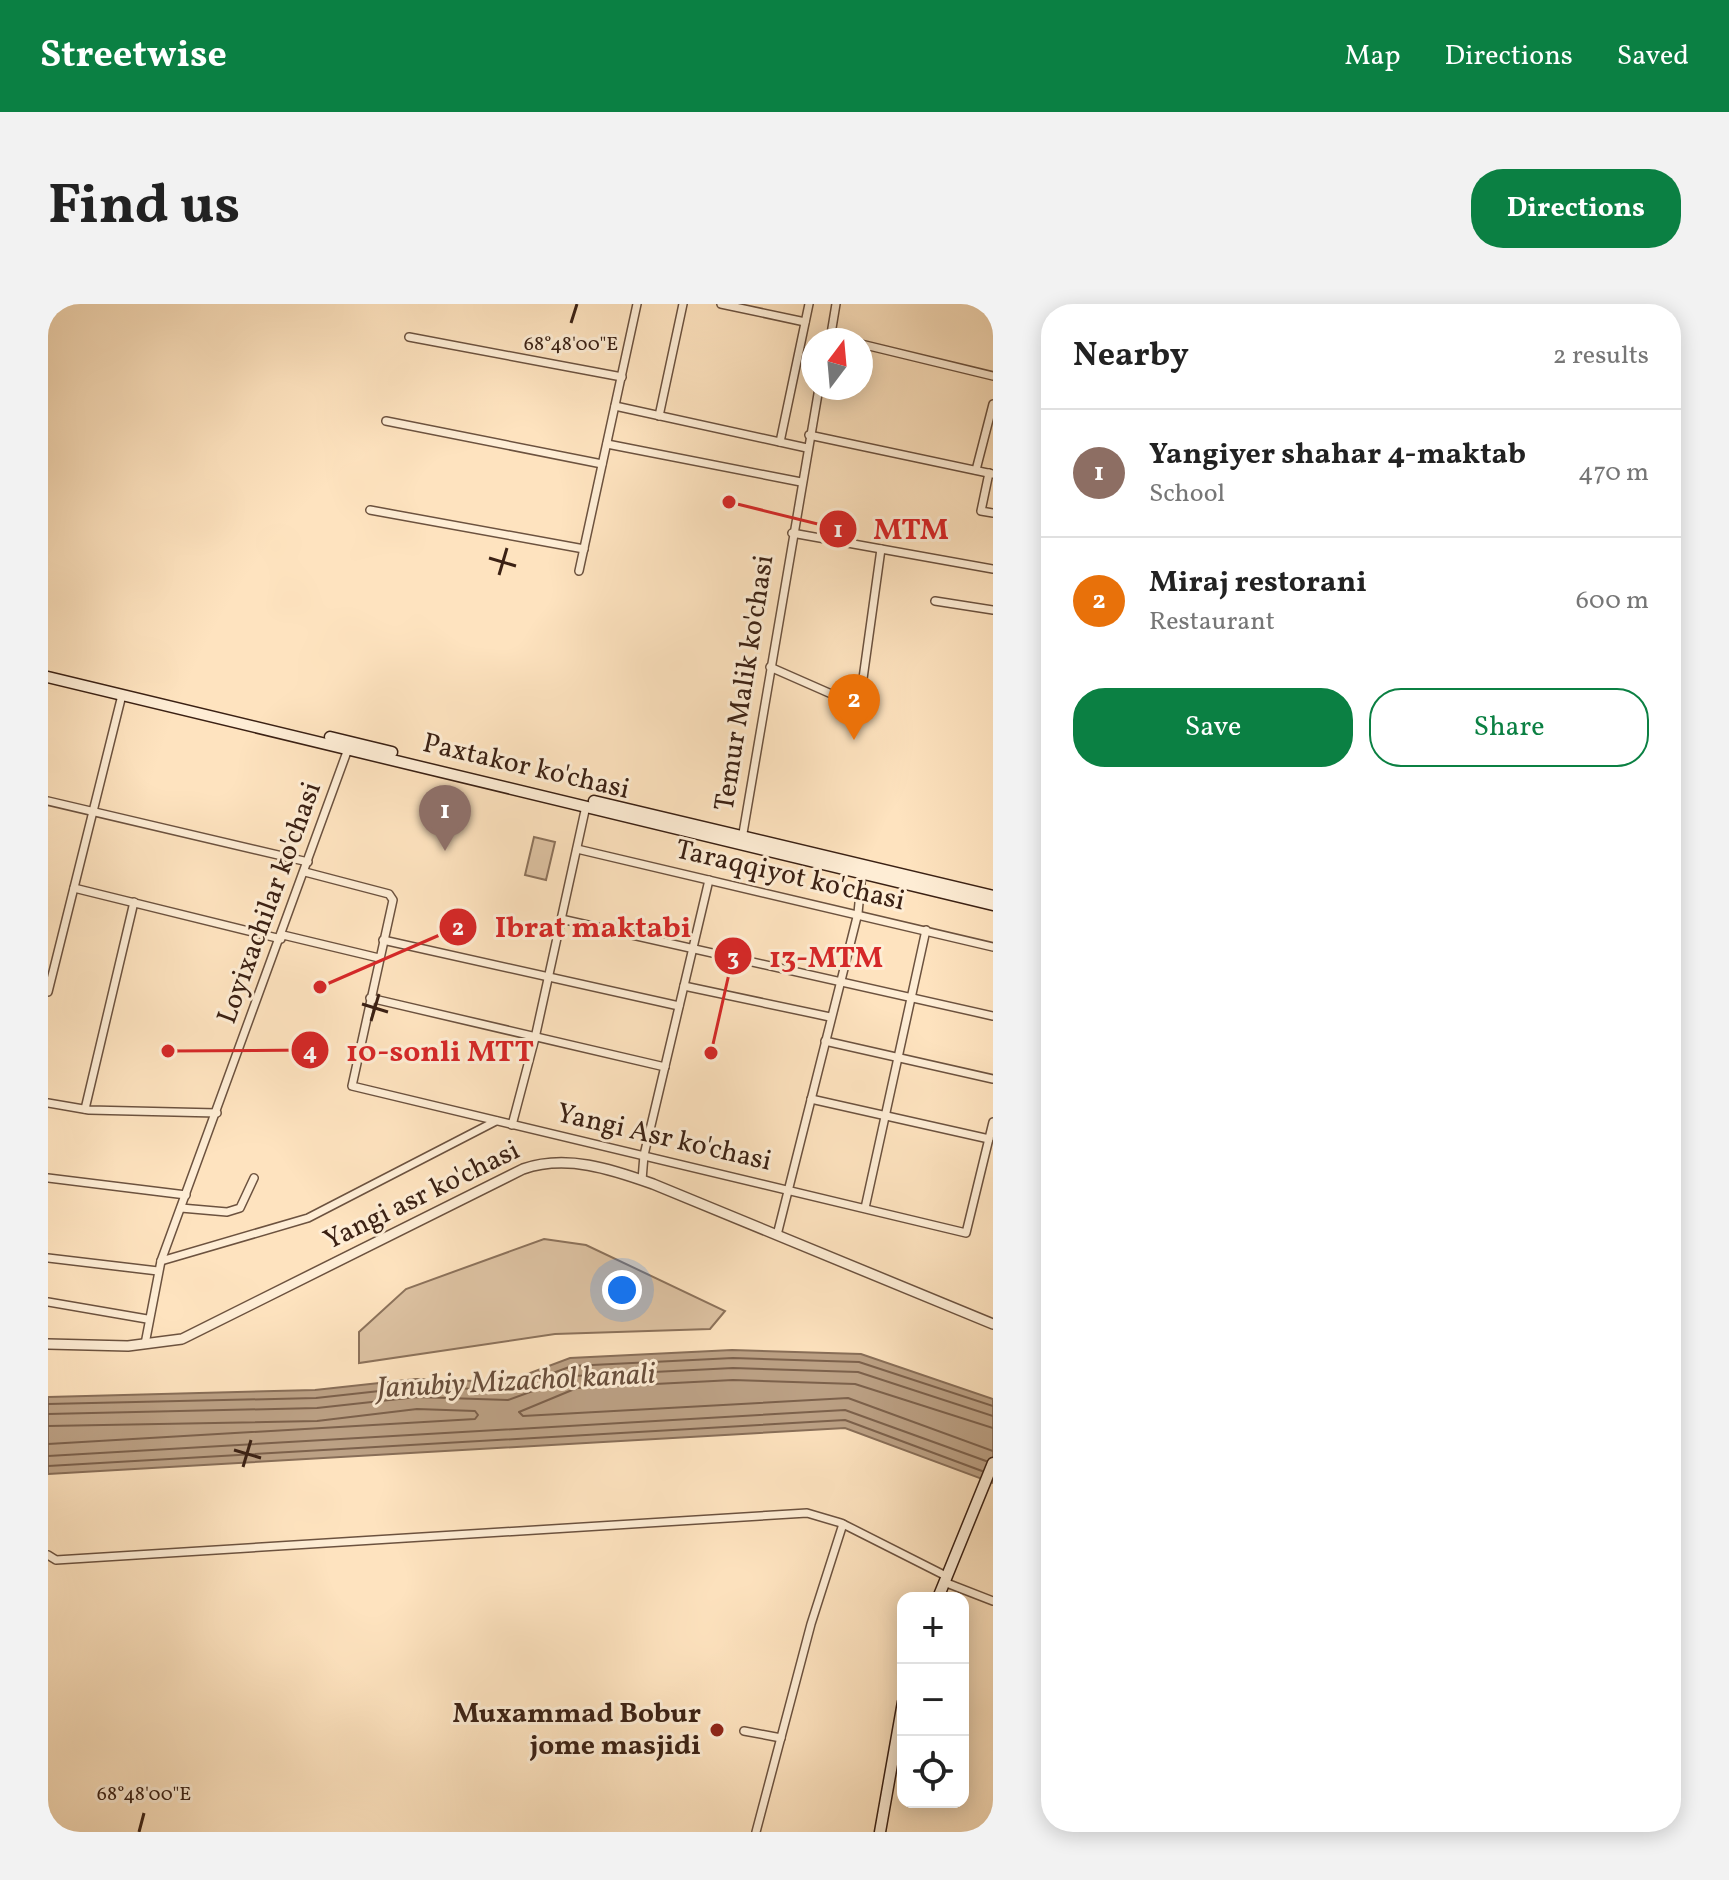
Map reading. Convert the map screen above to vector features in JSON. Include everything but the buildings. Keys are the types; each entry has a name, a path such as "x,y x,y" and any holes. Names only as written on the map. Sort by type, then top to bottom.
{"main road":[{"name":"Paxtakor ko'chasi","path":"48,670 742,839 993,905"},
{"name":"Paxtakor ko'chasi","path":"48,677 586,806 993,896"},
{"path":"940,1592 993,1463"},
{"path":"880,1832 897,1736"}],"street":[{"path":"579,571 635,304"},
{"path":"659,416 683,304"},
{"path":"721,304 805,322"},
{"path":"780,442 809,304"},
{"path":"832,328 836,304"},
{"path":"409,337 622,377"},
{"path":"873,347 993,376"},
{"name":"Temur Malik ko'chasi","path":"742,839 816,400"},
{"path":"976,470 993,404"},
{"path":"615,406 807,448"},
{"path":"386,421 602,464"},
{"path":"809,435 991,474 981,511 993,513"},
{"path":"607,444 801,482"},
{"path":"370,510 584,549"},
{"path":"792,533 993,569"},
{"path":"770,667 845,700 860,700 881,549"},
{"path":"935,601 993,610"},
{"path":"48,992 122,695"},
{"name":"Loyixachilar ko'chasi","path":"145,1344 147,1319 161,1261 282,937 348,749"},
{"path":"48,801 308,862"},
{"path":"512,1125 549,978 586,806"},
{"name":"Taraqqiyot ko'chasi","path":"577,849 993,947"},
{"path":"305,872 392,895 370,998 665,1067"},
{"path":"777,1235 858,913 862,873"},
{"path":"642,1180 644,1155 709,880"},
{"path":"74,888 379,958"},
{"path":"85,1109 134,902"},
{"path":"561,919 993,1016"},
{"path":"865,1208 926,930"},
{"path":"383,940 679,1006"},
{"path":"684,986 830,1017"},
{"name":"Yangi Asr ko'chasi","path":"370,998 352,1086 966,1233 989,1139"},
{"path":"825,1041 993,1079"},
{"path":"811,1099 989,1139 993,1122"},
{"path":"48,1103 85,1109 217,1113"},
{"path":"161,1261 308,1218 496,1121"},
{"name":"Yangi asr ko'chasi","path":"48,1344 145,1344 182,1339 542,1162 559,1161 601,1168 642,1180 993,1324"},
{"path":"48,1178 186,1195"},
{"path":"181,1208 227,1212 240,1208 254,1178"},
{"path":"48,1258 158,1271"},
{"path":"48,1302 147,1319"},
{"path":"48,1555 56,1560 807,1513 843,1524 993,1601"},
{"path":"756,1832 843,1524"},
{"path":"744,1731 781,1738"}],"shaded area":[{"path":"534,837 555,842 546,880 525,875"},
{"path":"544,1239 586,1245 725,1311 710,1329 555,1334 359,1363 359,1332 406,1289"}],"water":[{"name":"Janubiy Mizachol kanali","path":"732,1350 861,1354 993,1399 993,1483 845,1428 48,1474 48,1397 315,1390 416,1379 506,1382 570,1358"}],"place":[{"name":"MTM","path":"729,502"},
{"name":"Miraj restorani","path":"854,740"},
{"name":"Yangiyer shahar 4-maktab","path":"445,851"},
{"name":"Ibrat maktabi","path":"320,987"},
{"name":"10-sonli MTT","path":"168,1051"},
{"name":"13-MTM","path":"711,1053"},
{"name":"Muxammad Bobur jome masjidi","path":"717,1730"}]}
